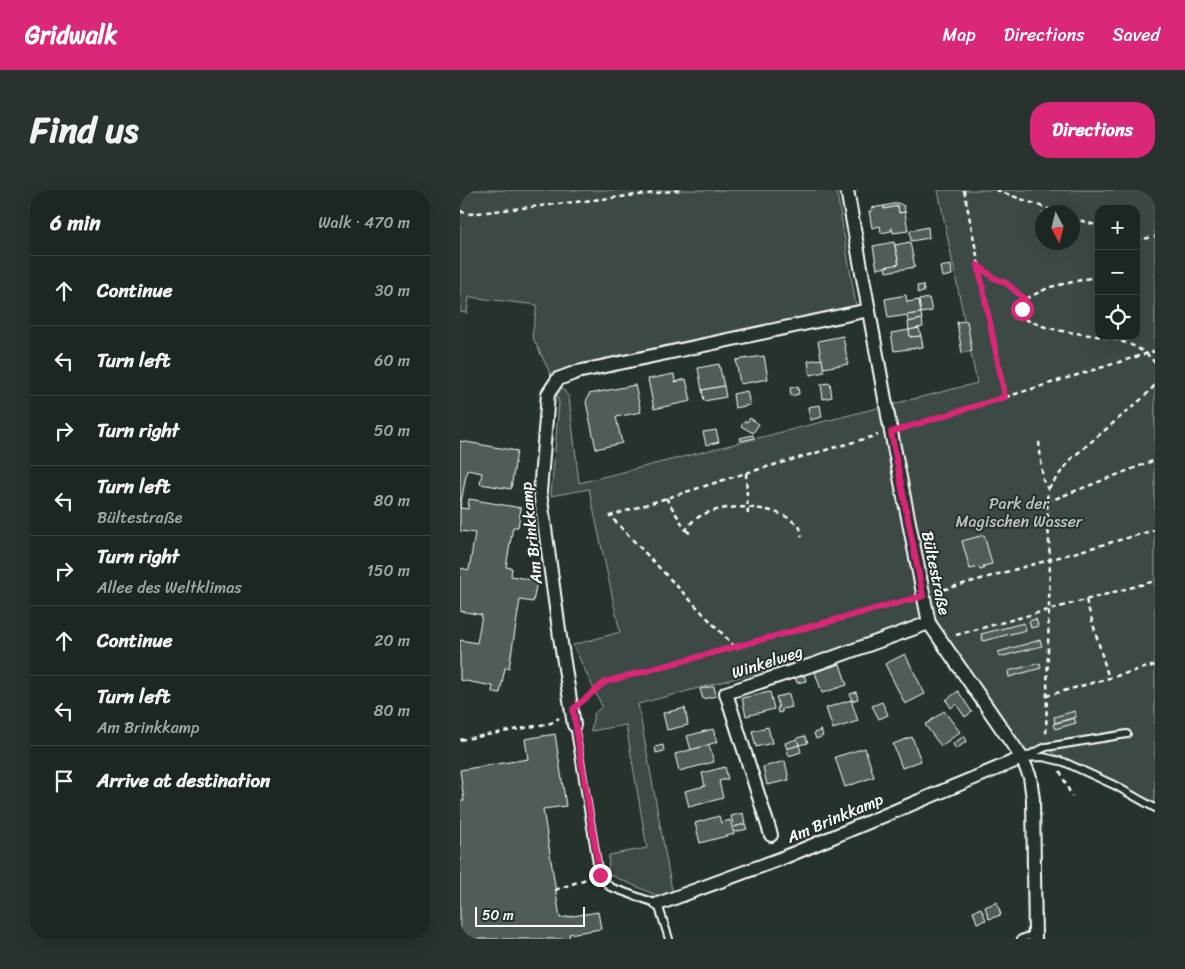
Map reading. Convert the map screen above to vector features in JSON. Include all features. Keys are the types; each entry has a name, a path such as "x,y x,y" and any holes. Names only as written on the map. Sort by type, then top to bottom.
{"street":[{"name":"Bültestraße","path":"846,190 929,623 1022,758 1030,777 1033,799 1035,937"},
{"name":"Am Brinkkamp","path":"574,725 540,492 548,394 558,379 576,372 869,310"},
{"name":"Winkelweg","path":"771,835 726,693 818,663 929,623"},
{"name":"Am Brinkkamp","path":"658,904 780,859 1022,758"}],"lane":[{"name":"Am Brinkkamp","path":"574,725 600,875"},
{"path":"1022,758 1046,748 1127,734"},
{"path":"1022,758 1043,757 1064,762 1114,785 1155,808"},
{"path":"600,875 610,887 658,904 669,939"},
{"path":"1021,939 1035,937"}],"path":[{"path":"460,211 468,214 682,190"},
{"path":"964,190 1005,397"},
{"path":"996,190 1038,205"},
{"path":"1080,220 1095,225"},
{"path":"1140,239 1155,237"},
{"path":"978,265 994,278 1006,283 1025,299"},
{"path":"1095,277 1050,287 1025,299 1022,309 1026,320 1049,328 1122,341 1150,355 1155,363"},
{"path":"735,647 610,516 746,473 891,432 1155,351"},
{"path":"1046,748 1050,609 1048,489 1072,458 1144,397 1155,385"},
{"path":"1039,442 1043,480 1048,489"},
{"path":"1047,502 1155,460"},
{"path":"746,473 748,517"},
{"path":"666,498 686,530 692,536"},
{"path":"686,530 694,520 707,514 724,508 748,507 767,510 785,516 799,526 802,538"},
{"path":"460,740 552,722 573,709 605,682 1050,561 1155,530"},
{"path":"956,635 1155,581"},
{"path":"1086,600 1109,680"},
{"path":"1046,696 1109,680 1155,665"},
{"path":"555,890 600,875"}],"green space":[{"path":"460,190 858,190 837,193 856,306 550,373 532,336 537,305 469,297 467,313 460,312"},
{"name":"Park der Magischen Wasser","path":"938,190 1155,190 1155,804 1124,787 1057,756 1050,750 1024,758 943,633 936,619 843,650 638,704 673,896 667,900 608,874 609,855 647,848 626,725 591,731 594,714 602,706 573,645 620,632 589,489 551,496 559,403 550,373 569,397 579,483 977,383"}],"building":[{"path":"898,203 904,206 905,212 899,213 898,206 884,209 884,206"},
{"path":"884,206 884,209 898,206 899,213 905,212 908,231 893,233 892,228 891,231 881,233 880,226 872,228 869,211 872,211 871,208"},
{"path":"928,227 929,238 911,241 910,231"},
{"path":"894,242 899,264 877,269 873,246"},
{"path":"910,242 915,267 886,272 885,267 899,264 895,245"},
{"path":"951,265 952,275 942,277 940,267"},
{"path":"923,285 924,292 918,293 917,286"},
{"path":"906,295 907,302 919,300 921,313 888,318 885,299"},
{"path":"929,298 932,311 921,313 919,300"},
{"path":"921,313 922,319 908,322 907,315"},
{"path":"922,319 923,327 909,330 908,322"},
{"path":"967,321 972,351 962,353 957,322"},
{"path":"919,328 921,336 910,337 909,330"},
{"path":"909,330 910,337 921,336 923,347 894,351 891,333"},
{"path":"843,336 848,364 823,368 818,341"},
{"path":"764,356 768,379 740,384 736,360"},
{"path":"822,359 824,372 810,375 808,361"},
{"path":"719,364 724,386 702,390 698,368"},
{"path":"674,374 675,382 686,379 691,401 654,409 648,379"},
{"path":"830,383 832,397 823,399 821,384"},
{"path":"635,385 641,412 616,417 622,443 596,449 586,402 589,394"},
{"path":"724,386 726,397 704,401 702,390"},
{"path":"798,386 799,394 791,396 790,388"},
{"path":"747,391 750,405 735,408 733,394"},
{"path":"820,405 822,417 810,420 808,407"},
{"path":"750,418 759,424 753,433 741,426"},
{"path":"716,430 719,442 706,445 703,432"},
{"path":"753,435 754,438 741,441 740,438"},
{"path":"460,441 517,451 511,489 480,484 482,473 467,470 460,508"},
{"path":"469,499 521,508 518,527 513,527 506,567 512,568 511,576 537,581 533,602 520,600 509,668 505,668 500,693 492,692 493,686 460,680 460,640 477,643 482,615 460,611 460,568 469,570 475,533 460,531 460,508 468,509"},
{"path":"984,535 992,564 983,566 984,569 980,570 979,567 970,569 962,541"},
{"path":"1036,619 1038,626 1031,628 1029,621"},
{"path":"1024,623 1026,630 983,641 981,634"},
{"path":"1040,640 1042,646 999,657 998,652"},
{"path":"905,654 925,694 905,704 885,664"},
{"path":"1040,663 1041,668 1009,677 1008,671"},
{"path":"840,664 847,685 822,693 815,672"},
{"path":"803,670 806,681 797,683 794,673"},
{"path":"714,686 716,696 703,699 700,689"},
{"path":"958,691 972,712 965,717 956,704 951,708 946,700"},
{"path":"770,692 774,709 746,716 742,698"},
{"path":"856,692 858,699 852,701 850,694"},
{"path":"789,694 792,707 782,709 782,712 778,713 777,708 779,708 776,697"},
{"path":"851,700 858,721 833,729 826,708"},
{"path":"882,702 888,715 879,719 872,706"},
{"path":"685,708 688,725 667,730 663,713"},
{"path":"944,711 960,732 941,746 925,725"},
{"path":"1075,711 1076,717 1055,723 1054,717"},
{"path":"1074,718 1076,723 1055,729 1053,724"},
{"path":"768,727 772,743 756,747 752,731"},
{"path":"713,729 717,742 691,750 687,736"},
{"path":"821,730 823,736 816,739 814,733"},
{"path":"555,734 566,806 543,809 560,918 598,912 601,929 569,934 570,939 460,939 460,801 464,801 460,770 528,759 525,739"},
{"path":"805,736 808,743 799,745 797,738"},
{"path":"964,736 967,741 956,749 953,744"},
{"path":"912,737 921,761 902,768 893,744"},
{"path":"797,739 799,745 787,749 785,743"},
{"path":"663,745 664,751 656,753 655,747"},
{"path":"709,745 714,762 679,771 675,754"},
{"path":"799,745 801,752 789,756 787,749"},
{"path":"865,748 874,777 845,787 835,757"},
{"path":"785,761 789,780 767,785 763,767"},
{"path":"725,767 728,779 719,781 723,798 689,807 685,791 705,786 702,773"},
{"path":"743,813 745,824 734,827 731,816"},
{"path":"719,816 721,823 730,820 734,834 700,843 695,823"},
{"path":"745,824 747,829 735,832 734,827"},
{"path":"997,902 1001,915 989,919 985,907"},
{"path":"981,908 986,920 977,923 973,911"}],"route":[{"path":"600,875 574,725 573,709 605,682 923,596 891,432 1005,397 978,265 994,278 1006,283 1025,299 1022,309"}]}
